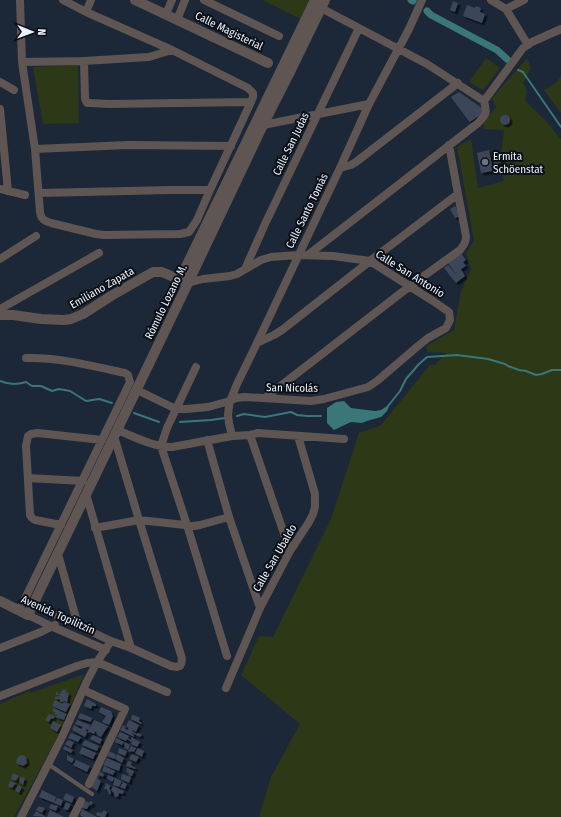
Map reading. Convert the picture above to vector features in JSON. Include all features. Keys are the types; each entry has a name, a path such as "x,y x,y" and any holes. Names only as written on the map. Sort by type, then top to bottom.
{"street":[{"path":"20,0 22,62 35,149 40,212 42,218 51,223 104,235 180,234 189,232 197,220 252,97 248,88 172,50 86,12 77,3 63,0"},
{"path":"86,12 92,0"},
{"name":"Calle Magisterial","path":"135,0 268,64"},
{"path":"166,14 172,0"},
{"path":"177,20 185,0"},
{"path":"204,0 279,36"},
{"name":"Calle Santo Tomás","path":"232,436 228,415 230,401 237,384 369,104 422,0"},
{"path":"491,0 506,9 528,44"},
{"path":"506,9 524,0"},
{"path":"308,255 478,123 486,115 487,111 484,101 458,83 427,64 359,28 320,3"},
{"name":"Rómulo Lozano M.","path":"24,613 33,604 58,554 137,390 184,281 263,125 286,70 320,3"},
{"name":"Calle San Judas","path":"244,269 359,28"},
{"path":"484,101 528,44 561,29"},
{"path":"22,62 84,61 149,57 172,50"},
{"path":"84,61 85,97 86,101 92,104 252,97"},
{"path":"184,281 286,70"},
{"path":"0,82 14,90"},
{"path":"340,168 356,162 458,83"},
{"path":"263,125 369,104"},
{"path":"0,109 4,190 25,195"},
{"path":"35,149 128,145 231,146"},
{"path":"265,398 410,286 460,250 466,242 466,232 449,145"},
{"path":"39,193 210,190"},
{"path":"257,343 282,330 458,194"},
{"path":"0,259 36,236"},
{"path":"0,309 99,253"},
{"name":"Calle San Antonio","path":"184,281 230,276 237,274 262,260 284,255 298,254 333,256 370,261 446,309 450,320"},
{"name":"Emiliano Zapata","path":"0,315 58,320 71,319 83,314 110,296 153,272 162,272 184,281"},
{"name":"San Nicolás","path":"137,390 176,409 197,408 244,397 311,401 324,399 368,387 428,338 446,328 450,320"},
{"path":"24,613 61,525 130,382 130,378 125,373 57,359 40,357 26,358"},
{"path":"196,367 167,428 161,446 227,656"},
{"path":"61,525 38,521 32,518 29,512 26,446 28,436 38,433 102,440"},
{"path":"116,433 161,446 172,446 258,433 344,439"},
{"path":"33,604 171,666 176,667 181,665 182,659 139,520 116,433"},
{"path":"250,435 290,551"},
{"name":"Calle San Ubaldo","path":"226,688 260,608 290,551 309,522 315,508 315,494 298,436"},
{"path":"207,440 229,517 260,608"},
{"path":"28,478 83,481"},
{"path":"86,494 131,648"},
{"path":"95,528 139,520 194,526 229,517"},
{"path":"58,554 78,624"},
{"name":"Avenida Topilitzín","path":"0,602 106,650"},
{"path":"0,648 53,627 64,618"},
{"path":"21,817 62,737 87,680 111,640"},
{"path":"0,696 77,666 97,662 167,692"},
{"path":"83,690 125,708 89,784"},
{"path":"73,817 82,801"}],"lane":[{"path":"48,764 92,794"}],"shaded area":[{"path":"262,0 308,0 310,1 301,19"},
{"path":"486,58 500,68 483,90 469,82"},
{"path":"527,58 531,68 523,83 527,90 525,101 546,121 561,139 561,817 259,817 271,777 300,724 241,675 259,636 273,637 331,519 359,433 381,425 430,365 435,365 446,353 428,352 426,346 454,330 461,291 471,269 466,253 474,241 457,147 471,139 478,188 504,181 500,163 504,130 484,129 484,123 496,107 492,98"},
{"path":"78,65 79,123 43,124 33,67"},
{"path":"561,76 561,113 544,90 557,82"},
{"path":"344,401 351,408 375,411 381,410 390,404 387,411 381,417 362,423 351,422 334,430 327,423 327,408 336,402"},
{"path":"84,674 58,736 14,817 0,817 0,704 29,691 30,693"}],"building":[{"path":"453,1 458,3 455,12 450,10"},
{"path":"467,5 475,8 476,6 481,8 480,12 485,14 482,23 463,16"},
{"path":"459,92 483,109 483,113 470,122 451,97"},
{"path":"503,115 507,115 509,116 509,124 503,125 500,122 500,118"},
{"name":"Ermita Schöenstat","path":"489,150 493,171 481,173 477,153"},
{"path":"493,153 500,153 501,163 494,164"},
{"path":"455,206 460,216 455,218 450,209"},
{"path":"461,253 466,260 463,262 466,266 461,269 465,276 456,283 444,268 448,265 458,277 448,263"},
{"path":"63,689 67,690 66,693 69,692 67,703 65,701 61,702 59,699 55,699 55,697 61,695 56,695 56,692 60,694"},
{"path":"87,699 96,704 96,706 92,706 91,709 84,706"},
{"path":"55,700 62,704 64,702 70,704 66,712 52,706"},
{"path":"101,707 111,711 113,716 109,725 102,722 106,716 99,712"},
{"path":"54,708 66,714 64,720 56,717 57,715 54,714 55,712 52,711"},
{"path":"80,713 92,718 91,722 78,718"},
{"path":"49,714 55,716 53,719 51,718 49,722 45,720"},
{"path":"132,715 140,718 139,721 142,723 141,724 131,719"},
{"path":"77,720 90,725 89,730 86,729 87,733 85,737 72,730 74,725 81,729 83,727 75,724"},
{"path":"94,720 108,726 101,737 97,735 96,731 94,734 90,732 87,733"},
{"path":"129,720 139,725 136,732 132,731 137,734 142,734 140,737 132,733 134,737 120,730 123,725 126,727 125,729 128,730 129,728 126,726"},
{"path":"53,721 61,725 57,732 50,728"},
{"path":"120,732 129,736 128,738 132,741 131,742 127,739 126,741 117,737"},
{"path":"71,733 81,737 78,742 68,738"},
{"path":"93,735 102,739 100,744 90,739"},
{"path":"131,737 140,742 137,747 131,744"},
{"path":"116,738 124,742 122,745 115,742"},
{"path":"68,740 74,742 71,748 65,744"},
{"path":"85,740 99,746 97,751 82,745"},
{"path":"125,742 130,745 128,750 124,748"},
{"path":"64,746 73,750 71,753 63,749"},
{"path":"131,746 136,748 134,752 128,751"},
{"path":"82,747 96,753 93,759 79,753"},
{"path":"119,748 127,751 125,756 118,753"},
{"path":"138,748 144,751 142,757 135,753"},
{"path":"109,751 115,754 116,756 114,759 107,756"},
{"path":"117,754 124,758 122,763 115,759"},
{"path":"132,754 139,757 136,762 129,759"},
{"path":"23,755 26,757 27,763 23,766 16,763 19,756"},
{"path":"67,755 74,759 72,763 67,760"},
{"path":"107,758 121,764 119,771 103,765"},
{"path":"76,760 90,766 87,772 73,765"},
{"path":"128,761 132,762 131,765 136,768 135,769 126,766"},
{"path":"104,766 115,771 113,775 102,771"},
{"path":"127,768 134,771 132,776 128,775 129,773 126,772"},
{"path":"99,771 104,774 103,777 99,775 97,778 101,781 97,791 92,787"},
{"path":"13,773 19,776 16,781 11,779"},
{"path":"122,774 131,777 129,783 121,779"},
{"path":"108,775 115,778 112,782 107,778"},
{"path":"20,777 25,778 23,785 19,782"},
{"path":"115,778 122,781 119,787 113,785"},
{"path":"10,781 16,783 12,788 8,786"},
{"path":"123,782 127,784 125,789 120,787"},
{"path":"106,783 111,786 109,788 111,794 108,794 109,792 107,789 104,789"},
{"path":"18,785 22,787 19,793 15,790"},
{"path":"113,786 124,791 123,794 119,793 118,797 114,796 114,793 111,790"},
{"path":"42,790 56,797 54,803 39,797"},
{"path":"66,793 74,797 72,803 63,799"},
{"path":"57,798 63,800 61,806 54,803"},
{"path":"86,801 89,803 90,801 93,802 87,809 81,808"},
{"path":"66,802 71,804 68,810 63,809"},
{"path":"51,804 58,806 56,811 49,808"},
{"path":"39,806 45,808 42,813 36,810"},
{"path":"82,809 97,817 83,817 80,815"},
{"path":"50,810 64,817 47,817"},
{"path":"104,810 107,812 105,817 96,815 97,812 102,813"},
{"path":"36,811 43,815 46,817 33,816"}],"waterway":[{"path":"427,11 431,15 497,50 508,60"},
{"path":"518,70 523,72 561,127"},
{"path":"388,406 400,391 406,379 427,357 457,355 488,359 536,375 552,370 561,370"},
{"path":"0,381 13,384 26,382 32,386 41,386 52,391 59,389 70,391 86,401 99,399 112,403"},
{"path":"237,416 244,414 265,417 291,412 297,415 321,416"},
{"path":"134,413 159,422"},
{"path":"180,422 225,418"}],"place":[{"name":"Ermita Schöenstat","path":"485,162"}]}
